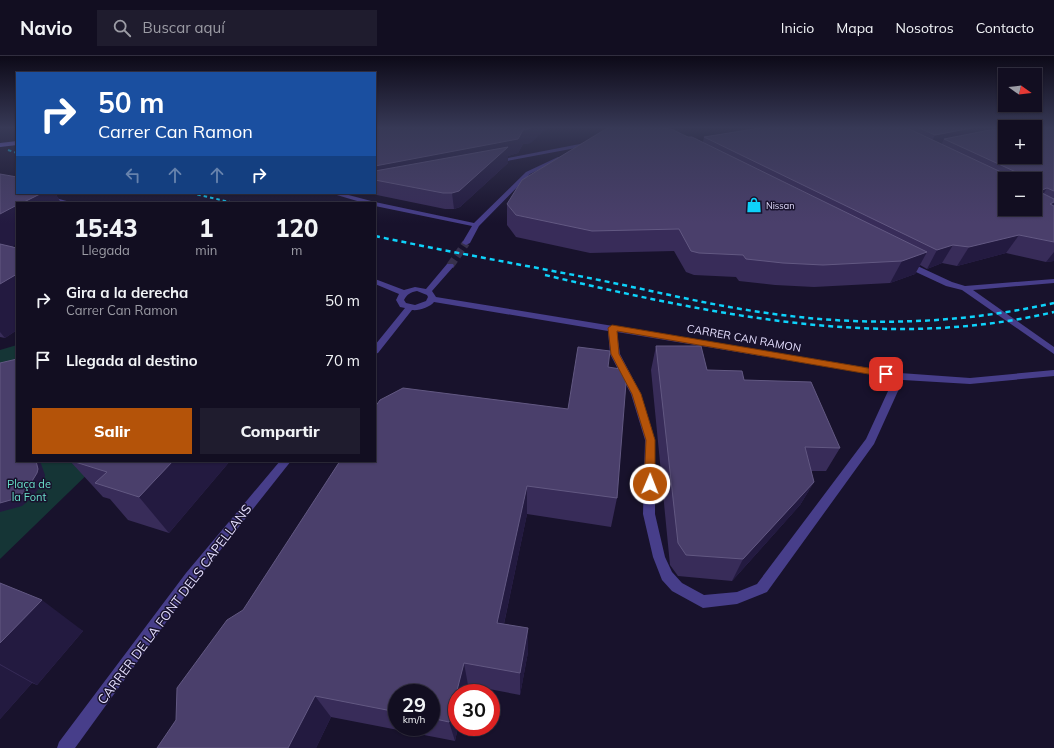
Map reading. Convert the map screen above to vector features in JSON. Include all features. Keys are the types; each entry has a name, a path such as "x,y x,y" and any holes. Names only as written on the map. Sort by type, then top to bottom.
{"street":[{"path":"490,162 505,159"},
{"path":"466,243 476,225 528,173 558,159"},
{"path":"33,194 66,202"},
{"path":"337,194 368,202"},
{"path":"376,204 476,225"},
{"path":"902,262 943,282 965,288 1054,281"},
{"path":"376,281 404,293 401,298 401,302 405,306 410,308 422,306 450,266"},
{"path":"965,288 1054,351"},
{"name":"CARRER CAN RAMON","path":"404,293 415,289 430,295 612,328 900,376 970,381 1054,373"},
{"path":"376,350 410,308"},
{"path":"612,328 615,354 636,394 650,440 649,514 659,557 667,576 677,587 703,602 737,598 762,588 870,441 900,376"},
{"name":"CARRER DE LA FONT DELS CAPELLANS","path":"65,748 191,577 285,462"}],"green space":[{"name":"Plaça de la Font","path":"16,345 16,462 100,462 0,559 0,350"}],"building":[{"path":"376,159 411,159 376,166"},
{"path":"440,159 494,159 459,191 452,193 443,193 376,180 376,171"},
{"path":"556,159 738,159 927,252 902,261 823,265 746,259 743,255 699,253 691,251 679,229 592,231 516,215 507,204 522,180"},
{"path":"750,159 974,159 1001,172 998,172 998,216 1042,216 1042,193 1054,199 1054,202 1050,204 1054,206 1054,242 1019,235 969,247 953,245 937,250"},
{"path":"988,159 998,159 998,164"},
{"path":"1042,159 1054,159 1054,191 1047,188 1042,190 1042,172 1016,172 999,164 1042,164"},
{"path":"0,174 16,177 16,194 40,194 24,202 16,202 16,206 0,214"},
{"path":"0,244 16,248 16,275 0,284"},
{"path":"656,346 701,346 707,370 742,371 744,380 811,382 840,448 805,447 814,482 743,559 686,555 678,543"},
{"path":"578,347 610,351 608,367 627,370 617,498 527,486 497,623 528,628 520,673 464,663 459,684 448,684 448,722 440,720 440,684 388,684 388,710 315,696 288,748 157,748 176,720 177,688 227,620 243,610 339,462 376,462 376,406 380,400 403,388 568,409"},
{"path":"16,359 16,462 36,462 38,469 26,491 14,499 0,503 0,363"},
{"path":"75,462 172,462 139,497 95,483 107,472"},
{"path":"0,583 42,600 0,643"}],"tunnel":[{"path":"450,266 466,243"}],"railway":[{"path":"195,194 230,202"},
{"path":"376,236 718,305 816,319 894,322 934,320 974,317 1054,303"},
{"path":"545,275 671,303 734,314 798,323 862,328 926,329 990,323 1054,312"}],"place":[{"name":"Nissan","path":"754,205"}],"route":[{"path":"650,484 650,440 636,394 615,354 612,328 886,374"}]}
